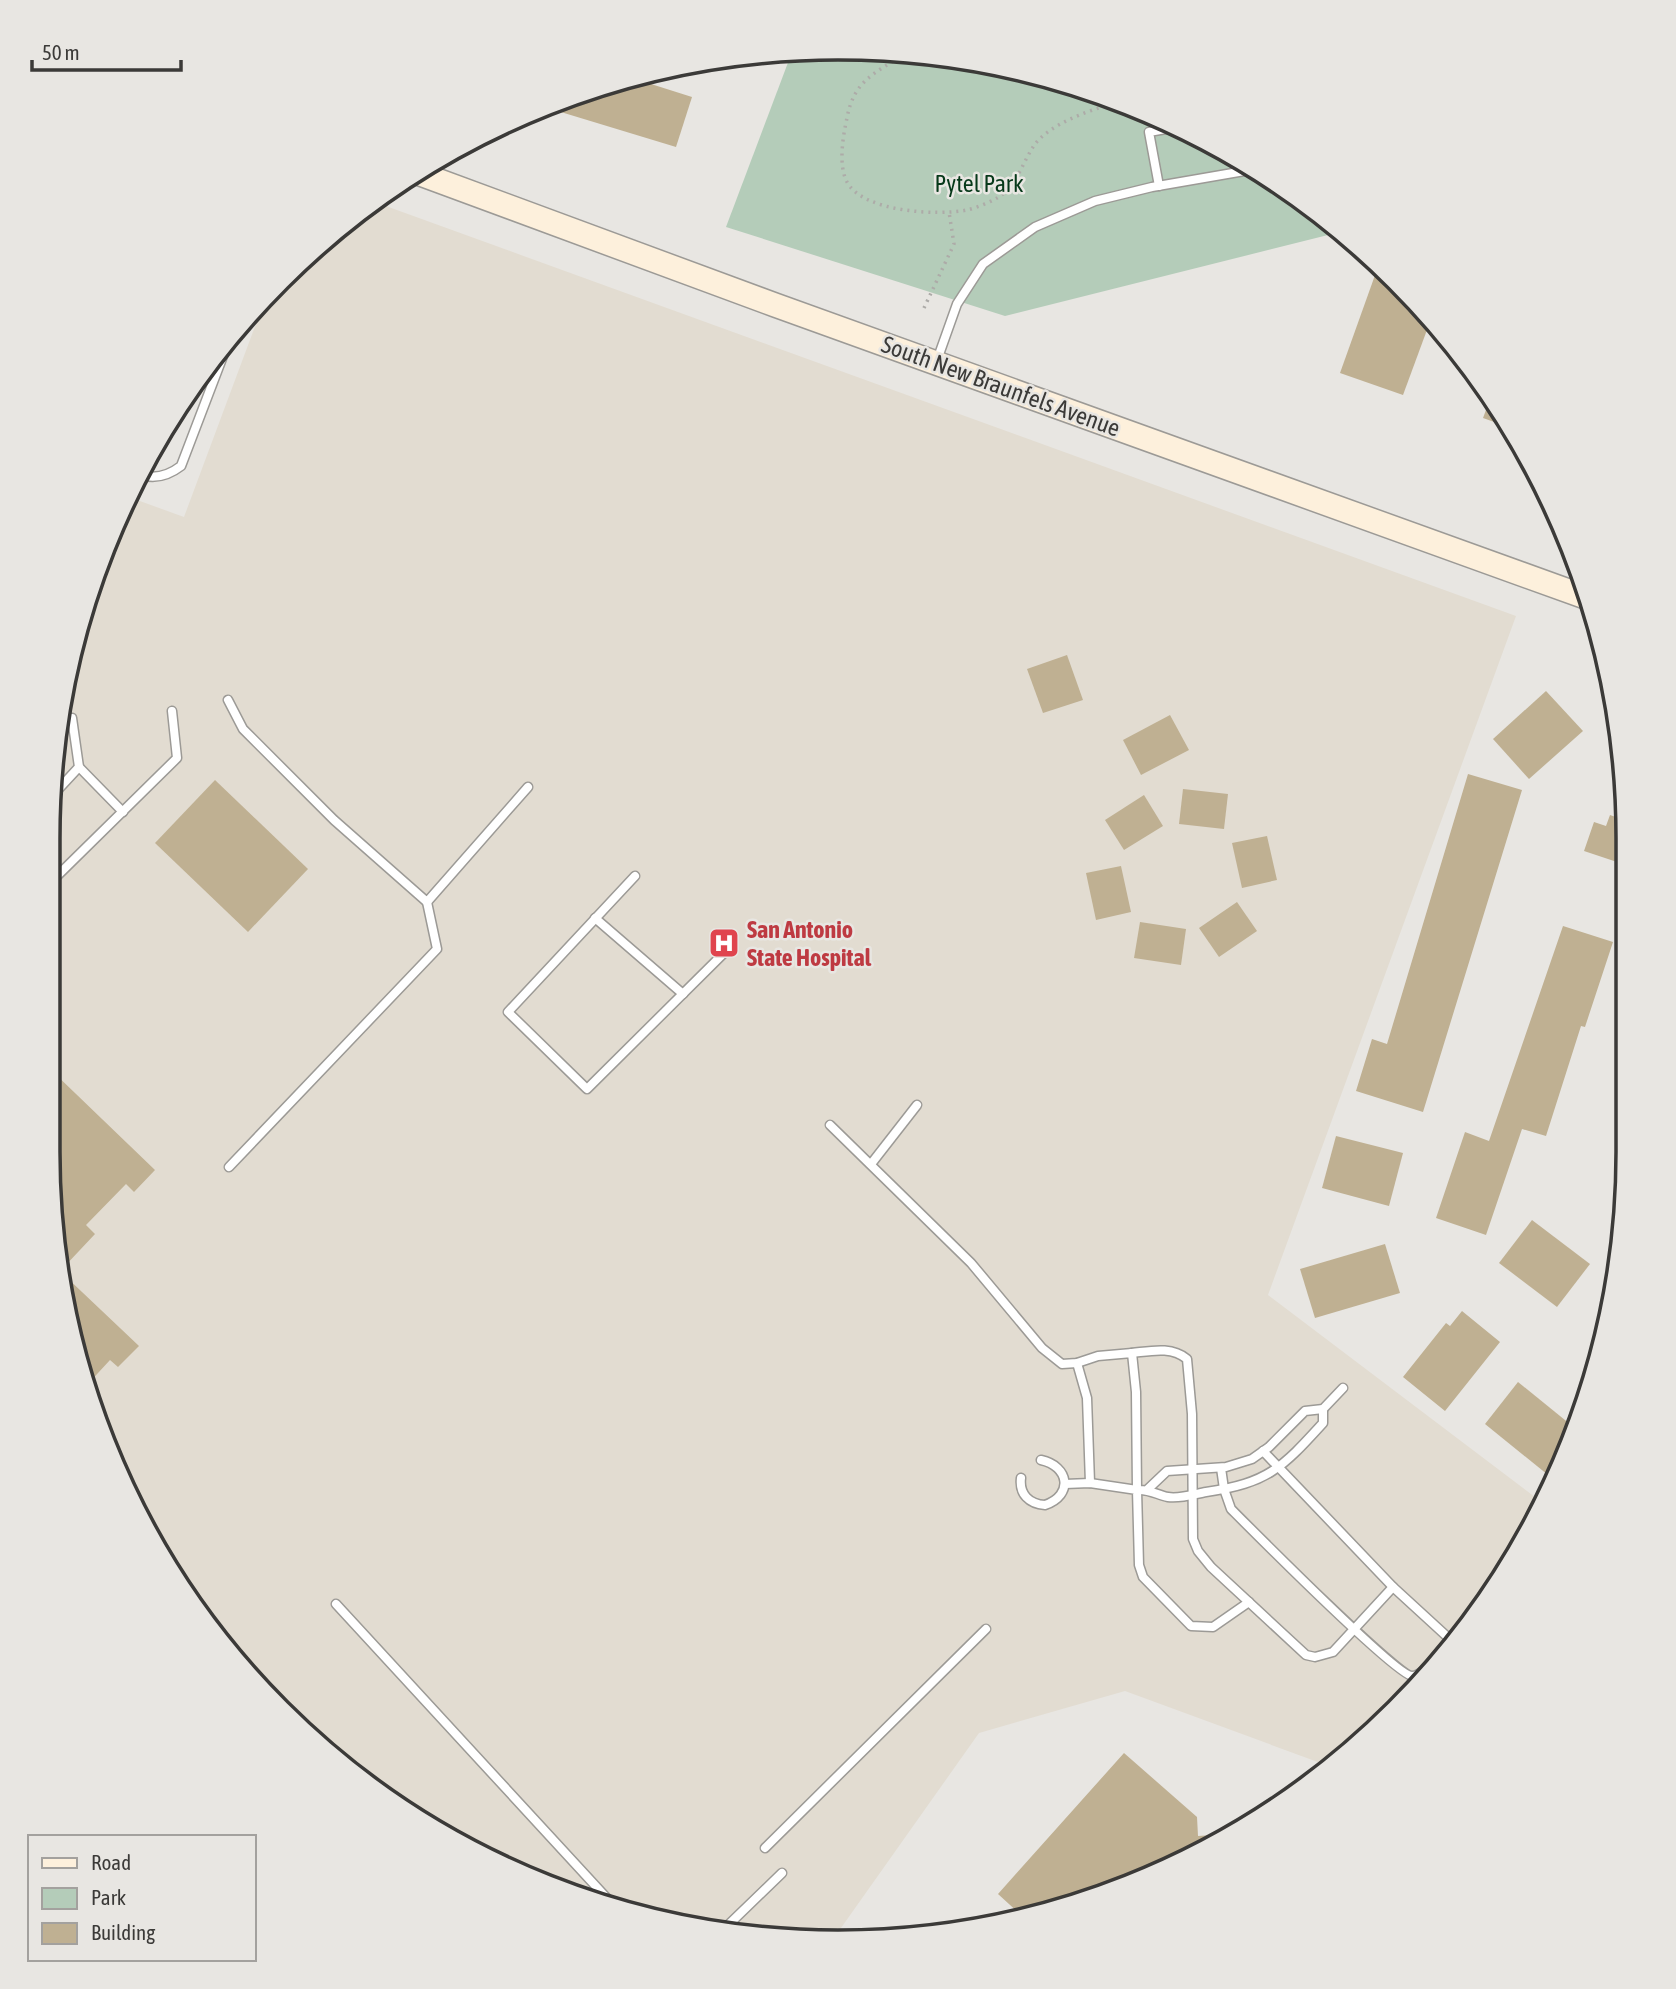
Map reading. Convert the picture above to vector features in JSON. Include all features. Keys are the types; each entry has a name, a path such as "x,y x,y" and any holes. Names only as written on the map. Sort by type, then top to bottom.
{"main road":[{"name":"South New Braunfels Avenue","path":"428,177 1577,594"}],"lane":[{"path":"1159,186 1149,132 1160,130"},
{"path":"936,363 957,304 983,264 1035,226 1095,201 1240,172"},
{"path":"149,478 169,475 181,466 220,364"},
{"path":"228,699 243,729 334,820 428,902 437,949 229,1167"},
{"path":"60,873 177,758 172,711"},
{"path":"72,718 79,767 122,812"},
{"path":"61,786 79,767"},
{"path":"428,902 528,787"},
{"path":"635,876 508,1012 587,1089 726,951"},
{"path":"595,918 683,994"},
{"path":"871,1164 917,1105"},
{"path":"830,1125 971,1263 1042,1348 1062,1364 1077,1363 1098,1356 1158,1350 1178,1352 1187,1359 1194,1469 1193,1539 1198,1551 1211,1567 1306,1656 1315,1657 1333,1652 1393,1587"},
{"path":"1132,1353 1136,1392 1139,1565 1143,1577 1191,1626 1213,1627 1249,1602"},
{"path":"1077,1363 1087,1398 1090,1483"},
{"path":"1148,1489 1167,1471 1220,1468 1252,1459 1305,1411 1323,1409 1343,1388"},
{"path":"1065,1484 1090,1483 1137,1490 1148,1489 1169,1497 1253,1482 1288,1461 1323,1423 1323,1409"},
{"path":"1263,1451 1393,1587 1447,1636"},
{"path":"1021,1478 1021,1490 1025,1497 1038,1505 1053,1503 1059,1498 1065,1484 1064,1477 1056,1465 1041,1461"},
{"path":"1220,1468 1231,1509 1397,1669 1412,1676"},
{"path":"336,1604 601,1892"},
{"path":"765,1849 986,1629"},
{"path":"732,1922 782,1873"}],"path":[{"path":"893,61 870,76 855,93 843,136 847,183 860,195 891,208 949,212 970,210 997,198 1009,190 1034,144 1049,129 1106,108"},
{"path":"924,308 954,244 949,212"}],"shaded area":[{"name":"San Antonio State Hospital","path":"384,206 1516,616 1268,1295 1535,1497 1485,1584 1456,1625 1388,1701 1320,1763 1125,1691 979,1733 838,1930 736,1923 686,1915 588,1888 540,1870 449,1825 405,1798 364,1769 288,1701 220,1625 191,1584 140,1495 119,1449 101,1401 74,1303 61,1202 61,787 74,686 101,588 137,500 184,517 257,321 325,253"}],"green space":[{"name":"Pytel Park","path":"838,60 889,61 990,74 1088,101 1136,119 1227,164 1271,191 1329,235 1005,316 726,227 789,61"}],"building":[{"path":"648,83 692,97 676,147 560,112"},
{"path":"1375,276 1427,330 1403,395 1340,373"},
{"path":"1487,408 1496,423 1483,418"},
{"path":"1067,655 1083,700 1043,713 1027,669"},
{"path":"1546,691 1583,731 1529,779 1493,739"},
{"path":"1170,715 1189,750 1141,775 1123,740"},
{"path":"1468,774 1522,790 1423,1112 1356,1091 1372,1039 1387,1044"},
{"path":"215,780 308,869 248,932 155,843"},
{"path":"1183,789 1228,794 1224,829 1179,824"},
{"path":"1144,795 1163,826 1124,850 1105,820"},
{"path":"1610,815 1616,817 1616,862 1584,851 1594,822 1606,826"},
{"path":"1267,836 1277,880 1242,888 1232,843"},
{"path":"1121,866 1131,912 1096,920 1086,873"},
{"path":"1237,902 1257,931 1219,957 1199,928"},
{"path":"1140,922 1186,929 1181,965 1134,958"},
{"path":"1563,926 1613,942 1585,1027 1581,1026 1546,1136 1522,1129 1486,1235 1436,1218 1465,1132 1489,1141"},
{"path":"60,1079 155,1170 134,1192 126,1184 86,1225 95,1234 68,1263 61,1202"},
{"path":"1336,1136 1403,1153 1389,1206 1322,1188"},
{"path":"1532,1220 1590,1264 1557,1307 1499,1263"},
{"path":"1385,1244 1400,1293 1315,1318 1300,1269"},
{"path":"70,1281 139,1346 118,1367 110,1360 94,1378"},
{"path":"1462,1311 1500,1342 1445,1411 1403,1377 1446,1323 1450,1326"},
{"path":"1518,1382 1567,1422 1546,1473 1485,1424"},
{"path":"1124,1753 1197,1817 1198,1836 1208,1835 1136,1870 1039,1903 1014,1909 998,1894"}],"place":[{"name":"San Antonio State Hospital","path":"724,943"}]}
